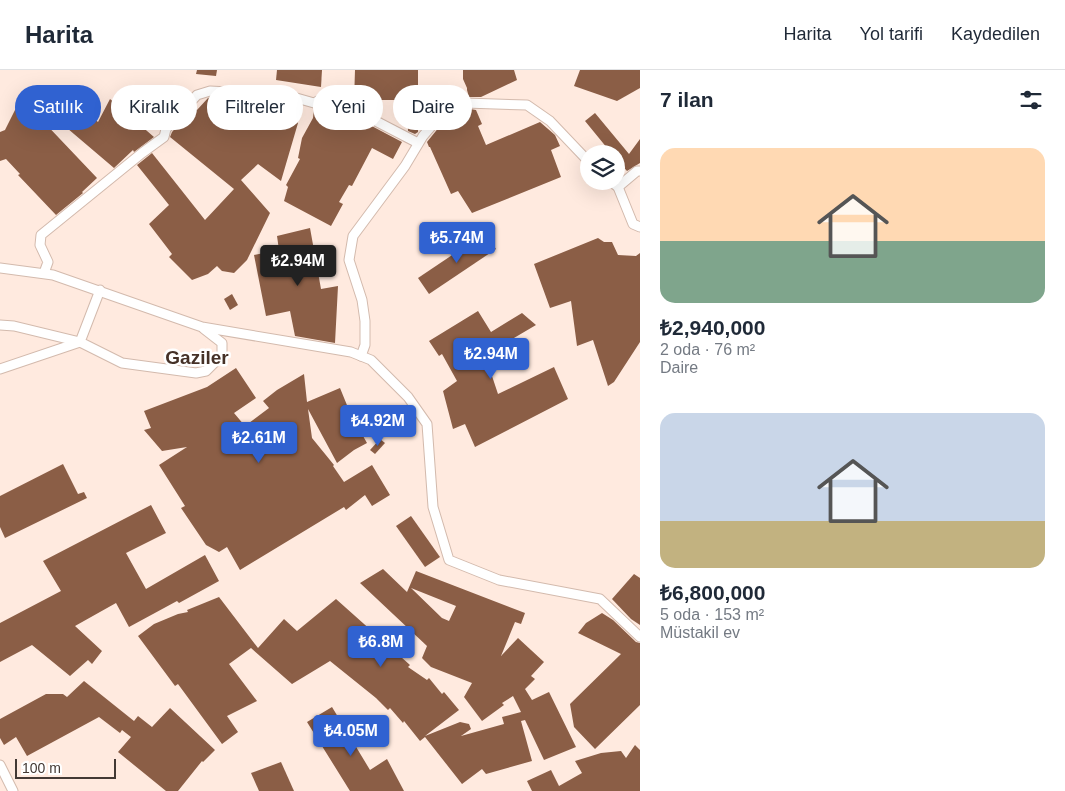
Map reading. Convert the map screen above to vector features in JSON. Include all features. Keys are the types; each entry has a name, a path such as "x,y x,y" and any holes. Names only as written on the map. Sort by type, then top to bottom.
{"street":[{"path":"44,274 48,262 40,245 41,235 164,137 166,128 198,95 210,91 286,96 314,103 325,97 347,112 368,117 418,143"},
{"path":"360,356 366,345 365,321 362,300 349,260 353,236 405,166 418,143 440,116 465,103 527,105 550,121 580,153"},
{"path":"625,181 637,171 640,171"},
{"path":"619,190 633,224 640,228"},
{"path":"0,268 53,274 202,327 351,352 371,360 408,397 427,424 429,474 433,507 449,560 499,580 600,600 640,637"},
{"path":"80,342 100,290"},
{"path":"0,325 14,326 80,342 122,363 196,373 206,371 222,355 222,343 202,327"},
{"path":"0,369 80,342"},
{"path":"0,765 13,791"}],"building":[{"path":"197,70 217,70 216,76 196,74"},
{"path":"277,70 322,70 321,85 313,86 276,80"},
{"path":"355,70 418,70 418,85 393,85 393,100 383,100 383,85 355,85"},
{"path":"463,70 514,70 517,80 481,97 472,97 472,85 466,85 463,79"},
{"path":"580,70 640,70 640,88 617,101 574,86"},
{"path":"110,99 111,130 146,130 154,137 134,152 133,150 114,168 69,130 101,130 101,116"},
{"path":"207,99 207,130 296,130 281,181 258,164 241,180 270,213 247,260 234,273 222,271 217,266 208,274 192,280 169,257 172,254 149,224 169,205 137,165 152,153 205,220 234,189 170,137 174,130 197,130 197,110"},
{"path":"472,109 476,110 482,124 478,126 486,145 540,122 555,135 560,146 551,150 561,177 472,213 458,191 451,194 427,142 437,130 472,130"},
{"path":"15,110 15,130 51,130 97,178 83,193 56,215 18,175 20,174 6,159 0,161 0,132 5,130"},
{"path":"595,113 622,145 605,145 585,121"},
{"path":"313,118 313,130 379,130 402,142 393,159 372,148 352,186 349,185 339,202 343,204 331,226 284,201 288,187 286,185 300,159 298,158 302,138"},
{"path":"418,130 418,132 415,134 408,131"},
{"path":"640,139 640,163 627,171 625,169 625,149 629,154"},
{"path":"310,228 321,289 338,286 335,343 295,336 290,311 266,316 254,255 279,250 277,236"},
{"path":"485,233 496,249 429,294 418,278"},
{"path":"598,238 604,242 612,242 618,255 636,256 640,253 640,342 614,382 608,386 593,340 577,346 571,301 550,308 534,264"},
{"path":"232,294 238,305 230,310 224,299"},
{"path":"478,311 491,332 522,313 536,325 485,355 498,394 554,367 568,399 475,447 465,424 453,429 443,391 457,381 442,354 439,356 429,341"},
{"path":"236,368 256,398 234,413 245,426 269,408 263,401 304,374 307,402 340,388 351,415 367,443 337,463 308,409 312,438 334,465 344,482 372,465 390,495 372,506 365,495 346,510 344,507 240,570 227,547 219,552 206,545 181,508 185,506 159,465 187,447 162,451 144,430 151,428 144,411 207,387"},
{"path":"380,439 385,443 375,454 370,450"},
{"path":"63,464 78,494 84,492 87,498 5,538 0,527 0,496"},
{"path":"151,505 166,533 126,553 146,589 205,555 219,581 129,627 116,603 75,626 102,651 92,664 88,660 70,676 32,645 0,662 0,623 61,591 43,561"},
{"path":"411,516 440,557 425,567 396,526"},
{"path":"383,569 407,592 416,571 525,613 521,624 515,622 501,656 518,638 544,662 531,676 535,679 525,689 532,700 549,692 576,747 544,760 525,720 521,721 532,761 486,774 482,769 462,784 425,737 420,741 404,721 403,723 390,708 388,710 330,661 292,684 251,648 229,664 257,701 227,716 238,732 222,744 178,684 175,686 138,636 154,624 188,612 187,610 219,597 258,648 284,619 297,631 336,599 410,665 408,667 427,680 429,678 459,710 425,736 460,722 469,724 471,729 461,736 504,724 502,717 521,712 513,696 482,721 464,697 472,683 431,667 422,658 427,646 360,583","holes":["411,588 456,606 449,621 442,618"]},
{"path":"634,574 640,578 640,625 631,619 612,599"},
{"path":"602,613 613,620 636,642 640,643 640,705 595,749 574,727 570,704 621,654 578,633 586,623"},
{"path":"84,681 134,721 138,716 152,727 170,708 215,750 202,761 178,791 166,791 118,752 131,737 122,730 120,733 99,717 27,756 16,737 4,745 0,738 0,719 46,694 63,694 67,697"},
{"path":"332,707 370,770 387,759 404,791 350,791 307,722"},
{"path":"635,745 640,750 640,791 532,791 527,781 551,770 559,786 582,773 575,761 601,753 621,751 626,758"},
{"path":"281,762 294,791 259,791 251,773"}],"district":[{"name":"Gaziler","path":"197,357"}]}
